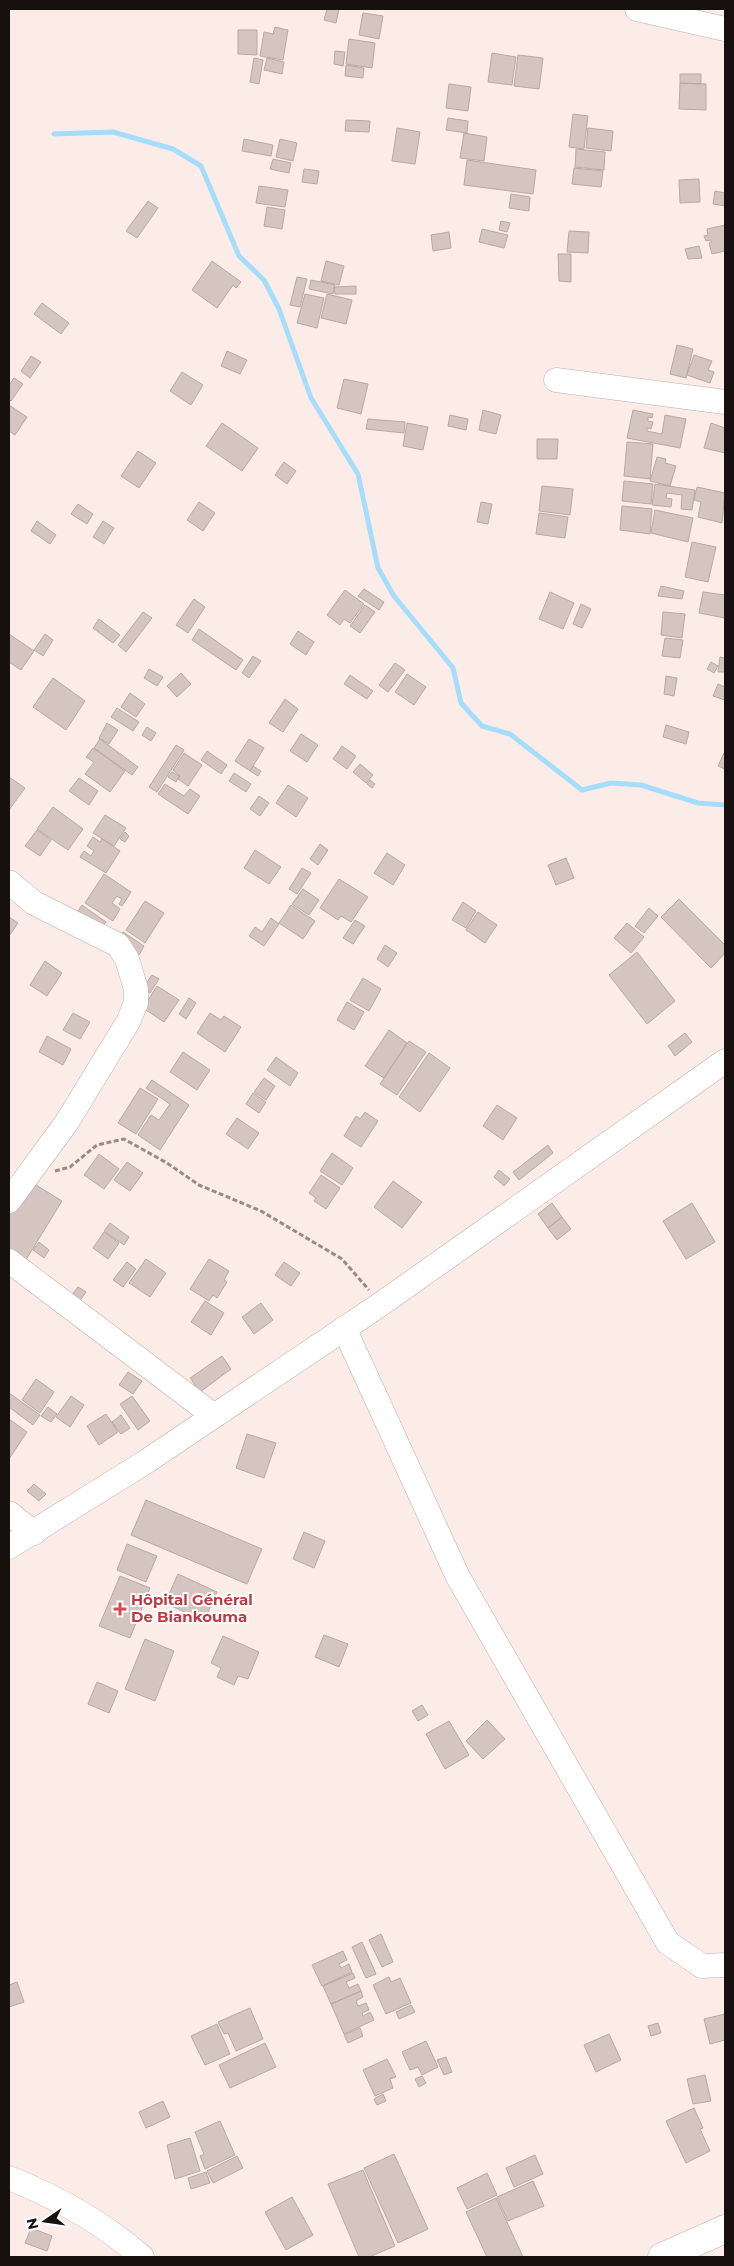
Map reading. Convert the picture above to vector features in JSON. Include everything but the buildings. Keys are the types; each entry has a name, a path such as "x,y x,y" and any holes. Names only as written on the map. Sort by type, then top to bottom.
{"main road":[{"path":"662,2257 725,2229"}],"street":[{"path":"637,9 725,29"},
{"path":"556,380 725,402"},
{"path":"9,882 34,903 118,945 127,958 136,989 136,1003 128,1022 67,1122 9,1201"},
{"path":"9,1547 147,1461 380,1304 725,1060"},
{"path":"9,1261 213,1415"},
{"path":"344,1328 458,1577 668,1943 702,1966 725,1965"},
{"path":"9,1513 34,1533"},
{"path":"9,2178 72,2208 124,2242 142,2257"}],"path":[{"path":"25,1179 70,1167 97,1145 124,1139 167,1163 199,1185 261,1211 342,1259 380,1304"}],"waterway":[{"path":"54,134 113,132 173,149 201,166 239,256 264,280 279,309 311,398 358,474 378,568 394,596 453,668 461,703 482,726 510,734 582,790 611,783 641,785 698,803 725,805"}],"place":[{"name":"Hôpital Général De Biankouma","path":"120,1609"}]}
